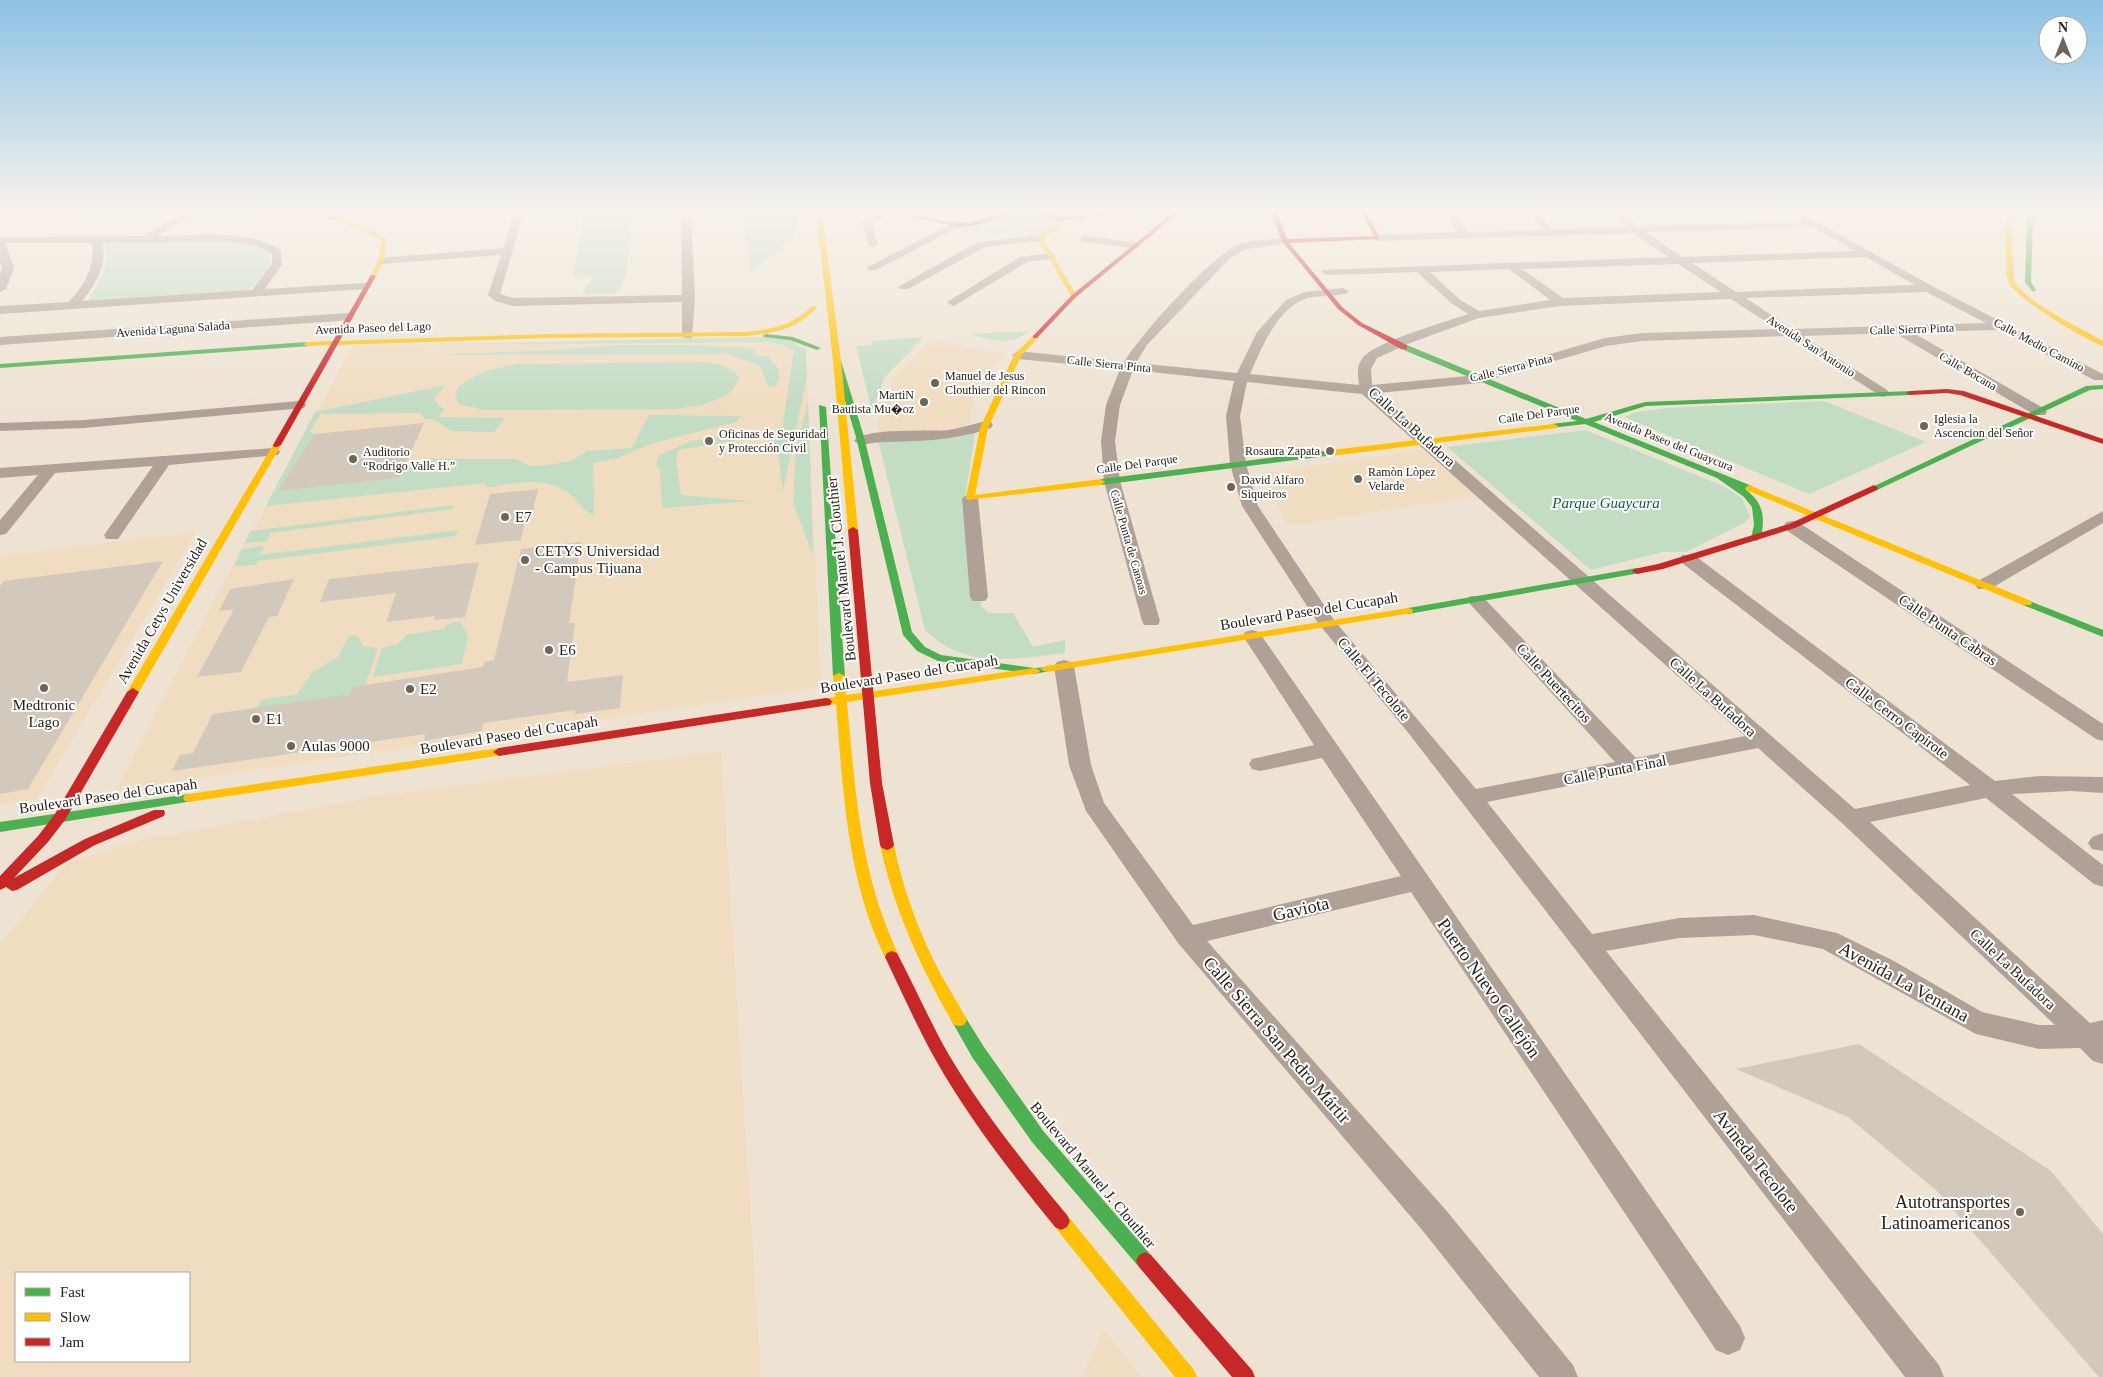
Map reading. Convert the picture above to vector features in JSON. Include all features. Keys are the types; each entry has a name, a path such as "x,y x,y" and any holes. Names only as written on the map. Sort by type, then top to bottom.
{"main road":[{"name":"Avenida Cetys Universidad","path":"0,885 43,839 60,817 273,452 371,276"},
{"name":"Boulevard Manuel J. Clouthier","path":"827,276 837,361 876,783 890,862 912,927 940,984 978,1052 1038,1137 1245,1377"},
{"path":"1063,276 1074,296"},
{"path":"970,498 986,425 1018,355 1074,296 1099,276"},
{"name":"Avenida Paseo del Guaycura","path":"1322,276 1342,296 1401,342 1494,375 1827,510 1991,581 2103,634"},
{"name":"Avenida Paseo del Guaycura","path":"1330,276 1342,296 1340,308 1360,324 1479,379 1815,516 1991,581 2015,585"},
{"path":"2012,276 2013,285 2033,301 2103,344"},
{"path":"2028,276 2028,282 2031,287 2050,303 2103,332"},
{"path":"813,291 818,364"},
{"path":"748,334 790,326 805,317 814,306"},
{"path":"748,334 791,338 818,348"},
{"name":"Avenida Paseo del Lago","path":"0,366 335,342 748,334"},
{"path":"837,361 861,441 907,633 920,648 938,658 1034,670"},
{"name":"Boulevard Paseo del Cucapah","path":"0,827 1064,666 1585,582 1688,560 1792,526 2035,414 2089,388 2102,379"},
{"name":"Boulevard Manuel J. Clouthier","path":"820,391 834,624 853,829 869,901 883,938 924,1024 950,1070 977,1111 1011,1159 1187,1377"},
{"name":"Calle Del Parque","path":"970,498 1584,422 1645,404 1955,391 2035,414 2103,442"},
{"path":"1721,478 1758,506 1762,513 1756,538"},
{"path":"0,894 38,870 90,842 191,799"}],"street":[{"path":"0,288 5,276"},
{"path":"73,305 92,282 93,276"},
{"path":"256,293 268,276"},
{"path":"499,276 494,295 499,299 513,302 689,298"},
{"path":"688,276 688,334"},
{"path":"904,288 925,276"},
{"path":"953,302 995,276"},
{"name":"Calle Punta de Canoas","path":"1151,621 1112,481 1108,441 1113,405 1128,366 1142,343 1206,276"},
{"path":"1428,276 1455,301 1477,315"},
{"path":"1524,276 1560,302"},
{"name":"Avenida San Antonio","path":"1703,276 1882,393"},
{"name":"Calle Medio Camino","path":"1907,276 2102,379"},
{"path":"0,310 364,286"},
{"path":"1401,342 1477,315 1560,302 1729,294 1928,288"},
{"name":"Calle El Tecolote","path":"1342,296 1305,294 1290,302 1263,332 1240,379 1233,416 1238,464 1250,506 1327,623 1417,730 1585,945"},
{"name":"Avenida Laguna Salada","path":"0,341 347,317"},
{"name":"Calle Sierra Pinta","path":"1018,355 1240,379 1366,390 1479,379 1605,342 1642,337 2003,326"},
{"name":"Calle Bocana","path":"1897,329 2035,414"},
{"name":"Calle La Bufadora","path":"1401,342 1379,351 1367,360 1364,370 1366,390 1851,818 2097,1040"},
{"path":"0,428 84,424 299,405"},
{"path":"861,441 874,436 916,436 968,432 986,425"},
{"path":"0,474 273,452"},
{"path":"112,535 164,461"},
{"path":"0,530 50,470"},
{"path":"970,498 979,597"},
{"path":"1991,581 2103,516"},
{"name":"Calle Punta Cabras","path":"1792,526 2103,734"},
{"name":"Calle Cerro Capirote","path":"1688,560 1990,788 2103,878"},
{"name":"Calle Puertecitos","path":"1476,600 1632,767"},
{"name":"Puerto Nuevo Callejón","path":"1252,636 1415,882 1569,1101 1728,1338"},
{"name":"Calle Sierra San Pedro Mártir","path":"1064,666 1080,765 1094,805 1187,936 1434,1220 1561,1377"},
{"name":"Calle Punta Final","path":"1469,798 1761,740"},
{"path":"1260,764 1327,750"},
{"path":"1851,818 1990,788 2083,783 2103,785"},
{"name":"Gaviota","path":"1187,936 1415,882"},
{"name":"Avenida La Ventana","path":"1585,945 1680,928 1754,925 1828,940 1885,969 1976,1022 2039,1037 2097,1040"},
{"name":"Avineda Tecolote","path":"1585,945 1927,1377"}],"shaded area":[{"name":"CETYS Universidad - Campus Tijuana","path":"761,337 806,350 821,687 116,790 250,531 261,516 353,345"},
{"name":"Manuel de Jesus Clouthier del Rincon","path":"931,339 1005,354 974,389 970,428 880,432 877,422 894,378"},
{"path":"1422,450 1476,496 1288,526 1262,473"},
{"name":"Medtronic Lago","path":"196,532 37,799 0,805 0,556"},
{"path":"721,751 761,1377 0,1377 0,944 67,863 141,840 385,795"},
{"path":"1104,1330 1142,1377 1082,1377"}],"green space":[{"path":"101,276 261,276 253,287 244,292 87,301"},
{"path":"625,276 615,294 582,294 592,277 573,277"},
{"path":"1029,331 1022,336 1007,341 992,340 967,334"},
{"path":"761,337 789,339 806,350 807,377 783,491 778,453 765,434 782,430 794,350 784,345 768,342 422,345"},
{"path":"924,337 885,377 872,411 856,346 872,345 871,341"},
{"path":"614,345 688,345 747,348 756,351 755,356 767,356 777,367 779,374 778,382 776,387 768,386 760,366 728,354 426,355 553,350"},
{"path":"702,362 728,368 737,374 740,379 728,395 702,405 676,409 485,410 459,404 455,396 457,389 478,375 494,369 519,364"},
{"path":"446,385 434,398 444,410 438,417 505,418 494,432 452,431 433,419 425,419 420,413 320,414 310,432 314,434 278,491 399,478 404,467 427,464 432,459 516,459 531,466 541,466 571,461 587,451 632,448 649,415 741,416 736,422 650,444 618,458 593,463 594,515 584,509 563,489 553,485 533,482 512,483 492,487 486,487 485,483 266,506 315,412"},
{"path":"1824,401 1926,442 1809,494 1624,417 1637,412 1667,408"},
{"path":"808,403 813,555 793,503 796,446"},
{"name":"Parque Guaycura","path":"1586,430 1723,486 1742,498 1750,517 1744,523 1686,552 1663,552 1591,570 1447,447"},
{"path":"740,433 743,439 679,450 676,460 681,495 750,501 662,508 660,469 656,464 659,455 692,441"},
{"path":"975,433 965,499 981,606 989,613 1013,613 1033,647 1065,640 1065,653 1027,658 991,659 957,651 941,643 925,630 878,440 956,438"},
{"path":"454,505 453,509 271,533 267,541 245,543 250,531"},
{"path":"458,530 456,536 257,561 256,565 234,566 242,549 264,546 260,555"},
{"path":"460,621 468,636 462,664 373,677 382,648 398,644 406,635 443,629 448,624"},
{"path":"357,635 363,646 378,648 365,685 352,687 350,694 256,708 261,700 297,694 313,672 338,657 349,636"}],"building":[{"name":"Auditorio “Rodrigo Valle H.”","path":"424,423 399,478 278,491 314,434"},
{"name":"E7","path":"538,489 532,515 526,516 521,540 475,545 490,494"},
{"path":"581,542 569,623 575,623 567,682 623,675 620,708 575,714 575,710 483,723 482,731 424,741 425,734 172,771 180,755 193,753 213,714 350,694 352,687 483,667 484,662 494,660 521,549"},
{"name":"Medtronic Lago","path":"163,561 28,789 0,794 0,586 4,581"},
{"path":"479,562 465,617 434,620 435,616 386,622 396,593 320,602 329,579"},
{"path":"294,579 277,616 269,617 241,672 197,677 234,609 219,611 230,589"},
{"name":"Autotransportes Latinoamericanos","path":"1859,1044 2051,1171 2103,1234 2103,1377 2099,1377 1937,1191 1848,1117 1736,1069"}],"traffic: fast":[{"path":"2028,276 2028,282 2033,290"},
{"path":"766,336 791,338 817,348"},
{"path":"0,366 307,344"},
{"path":"1404,347 1749,488"},
{"path":"837,361 860,437 907,633 921,649 938,658 1034,671 1046,669"},
{"path":"1874,488 2089,388 2103,387"},
{"path":"1554,426 1584,422 1645,404 1910,393"},
{"path":"822,407 839,676"},
{"path":"1101,482 1331,453"},
{"path":"1721,478 1740,489 1757,507 1759,525 1756,538"},
{"path":"1408,611 1637,571"},
{"path":"2027,603 2103,634"},
{"path":"0,827 189,798"},
{"path":"959,1020 978,1052 1038,1137 1145,1261"}],"traffic: slow":[{"path":"827,276 853,530"},
{"path":"1062,276 1074,296"},
{"path":"2011,276 2011,281 2017,290 2039,307 2103,344"},
{"path":"747,334 775,330 792,324 800,320 814,307"},
{"path":"307,344 548,336 747,334"},
{"path":"1035,337 1018,355 984,428 970,498 1101,482"},
{"path":"1331,453 1554,426"},
{"path":"133,692 277,445"},
{"path":"1749,488 2027,603"},
{"path":"1046,669 1408,611"},
{"path":"826,702 1034,671"},
{"path":"839,676 853,819 859,854 878,924 892,957"},
{"path":"189,798 499,752"},
{"path":"887,845 898,891 915,936 959,1020"},
{"path":"1061,1221 1187,1377"}],"traffic: jam":[{"path":"277,445 373,276"},
{"path":"1035,337 1074,296 1098,276"},
{"path":"1314,276 1340,308 1360,324 1404,347"},
{"path":"1910,393 1947,391 1961,393 2103,442"},
{"path":"1637,571 1660,567 1792,526 1874,488"},
{"path":"853,530 876,783 887,845"},
{"path":"0,885 43,839 60,817 133,692"},
{"path":"499,752 826,702"},
{"path":"12,886 90,842 159,813"},
{"path":"892,957 927,1029 951,1072 1004,1148 1061,1221"},
{"path":"1145,1261 1245,1377"}],"place":[{"name":"Manuel de Jesus Clouthier del Rincon","path":"935,383"},
{"name":"MartiN Bautista Mu�oz","path":"924,402"},
{"name":"Iglesia la Ascencion del Señor","path":"1924,426"},
{"name":"Oficinas de Seguridad y Protección Civil","path":"709,441"},
{"name":"Rosaura Zapata","path":"1330,451"},
{"name":"Auditorio “Rodrigo Valle H.”","path":"353,459"},
{"name":"Ramòn Lòpez Velarde","path":"1358,479"},
{"name":"David Alfaro Siqueiros","path":"1231,487"},
{"name":"E7","path":"505,517"},
{"name":"CETYS Universidad - Campus Tijuana","path":"525,560"},
{"name":"E6","path":"549,650"},
{"name":"Medtronic Lago","path":"44,688"},
{"name":"E2","path":"410,689"},
{"name":"E1","path":"256,719"},
{"name":"Aulas 9000","path":"291,746"},
{"name":"Autotransportes Latinoamericanos","path":"2020,1212"}]}
